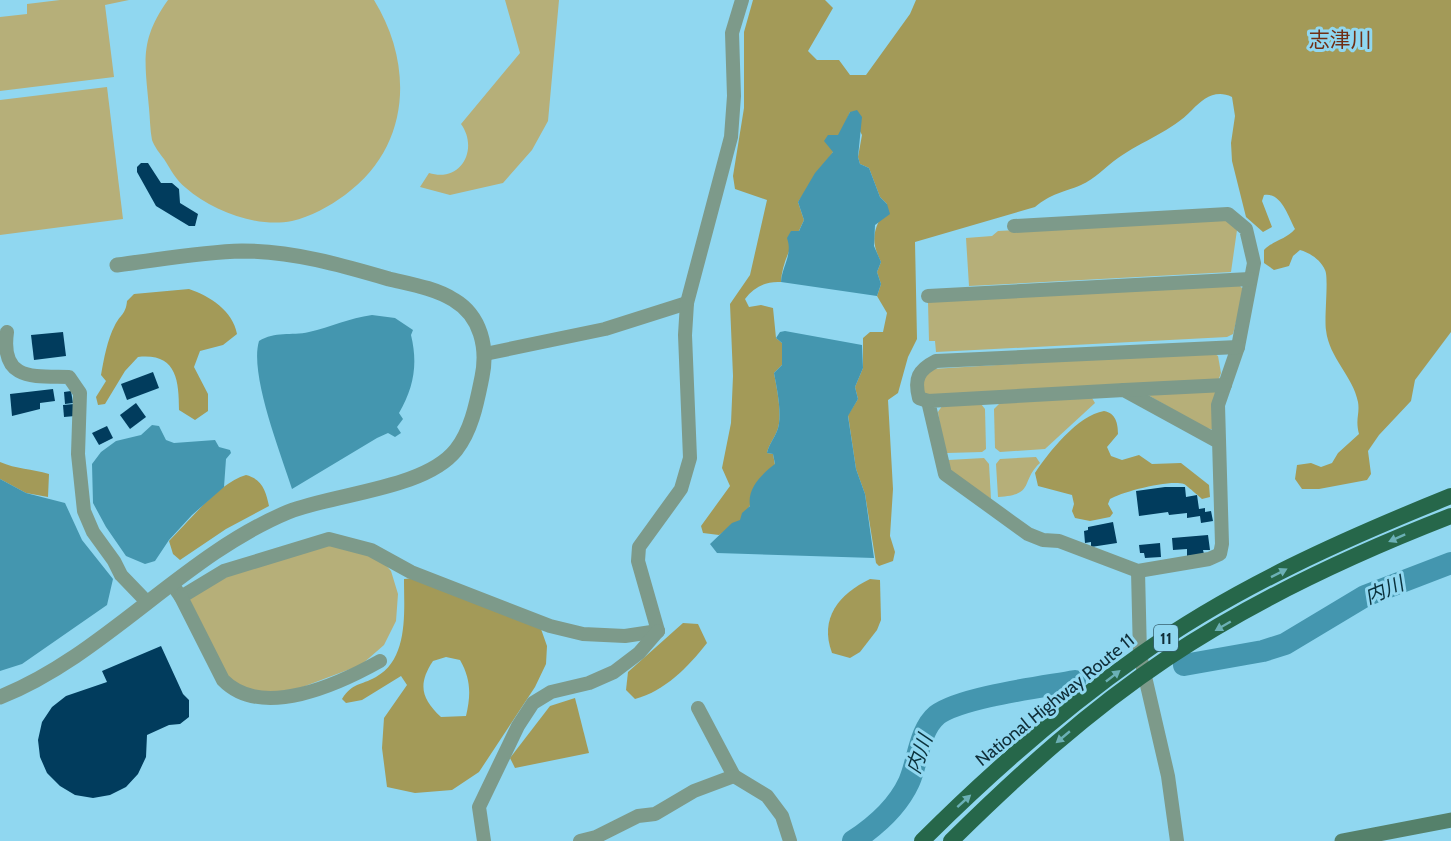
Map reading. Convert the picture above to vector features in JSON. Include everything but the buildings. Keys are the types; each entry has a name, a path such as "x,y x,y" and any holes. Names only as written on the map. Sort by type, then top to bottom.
{"highway":[{"name":"National Highway Route 11","path":"922,841 1040,733 1140,655 1265,580 1394,519 1451,496"},
{"name":"National Highway Route 11","path":"951,841 1012,779 1145,674 1271,598 1338,564 1451,516"}],"main road":[{"path":"1342,841 1376,838 1451,820"}],"street":[{"path":"657,631 638,561 639,547 681,489 690,458 685,335 687,303 730,137 734,96 732,33 742,0"},
{"path":"928,401 945,474 1028,534 1059,541 1138,571 1209,559 1220,554 1222,544 1218,405 1238,347 1254,262 1246,229 1228,214 1014,226"},
{"path":"0,697 44,675 241,537 287,513 328,499 421,477 458,449 470,425 485,354 479,329 454,300 425,288 303,256 242,251 117,265"},
{"path":"928,296 1251,279"},
{"path":"485,354 605,329 687,303"},
{"path":"7,332 1,352 2,362 9,370 23,375 69,377 80,393 78,454 84,511 93,532 121,575 147,602"},
{"path":"1225,385 928,401 919,398 916,385 918,374 925,366 936,361 1238,347"},
{"path":"1124,390 1219,442"},
{"path":"181,597 224,571 329,539 371,550 411,572 550,626 583,634 625,636 657,631"},
{"path":"1138,571 1140,655 1167,776 1177,841"},
{"path":"172,584 181,597 223,680 230,687 249,697 275,699 300,694 361,672 380,661"},
{"path":"484,841 479,807 518,726 533,703 551,692 589,683 614,672 639,653 657,631"},
{"path":"698,708 734,776 766,796 782,816 790,841"},
{"path":"580,841 596,837 638,816 655,814 694,791 734,776"}],"shaded area":[{"path":"60,0 129,0 105,5 114,77 0,91 0,17 27,14 27,4"},
{"path":"168,0 374,0 387,25 396,51 400,78 399,104 394,129 383,153 367,176 345,195 320,211 292,221 278,223 236,216 209,204 182,185 152,140 146,77 148,40"},
{"path":"505,0 559,0 548,121 532,150 503,183 450,195 420,187 429,173 440,175 450,173 464,162 468,144 461,124 520,53"},
{"path":"753,0 825,0 833,8 808,51 817,60 839,60 850,75 866,75 910,14 916,0 1451,0 1451,332 1415,380 1411,401 1379,435 1368,451 1371,474 1367,480 1319,489 1302,489 1295,479 1297,465 1311,463 1321,467 1332,463 1338,453 1359,434 1358,402 1328,340 1327,281 1321,263 1315,257 1300,250 1293,256 1289,266 1274,270 1264,263 1264,250 1295,229 1283,206 1270,195 1264,195 1262,201 1272,227 1263,232 1246,217 1232,161 1231,143 1235,116 1232,97 1220,94 1210,96 1200,102 1175,124 1113,161 1091,180 1081,185 1052,196 1035,207 915,242 917,339 908,357 898,393 888,400 893,489 890,536 895,552 893,561 879,566 876,563 865,494 856,469 848,415 858,399 855,387 863,368 863,338 870,332 883,332 887,313 877,296 881,284 877,272 881,262 874,239 887,204 880,197 869,168 860,164 858,157 862,135 850,112 833,152 798,202 804,220 786,258 781,282 761,286 745,299 749,307 761,305 773,308 776,338 782,343 782,365 774,373 779,403 779,425 767,453 773,454 775,465 741,520 719,535 703,533 701,526 730,486 722,468 731,423 733,376 730,304 750,275 767,200 735,189 733,176 744,108 744,32"},
{"path":"107,87 123,219 0,235 0,100"},
{"path":"1225,219 1237,230 1231,272 969,286 966,238 992,236 998,231"},
{"path":"1239,285 1244,290 1233,334 1227,337 936,352 935,341 929,341 928,302"},
{"path":"189,289 212,300 226,312 237,334 223,345 200,351 194,367 208,394 208,411 195,420 179,410 178,388 173,370 160,359 151,357 138,357 125,371 105,404 98,405 96,397 106,381 101,375 108,343 127,301 134,294"},
{"path":"1212,352 1218,356 1221,373 1218,381 923,396 921,379 932,369"},
{"path":"1218,387 1214,430 1203,427 1148,395"},
{"path":"1092,398 1095,403 1045,449 1000,452 995,448 994,409 1000,403"},
{"path":"981,404 985,409 986,449 982,452 947,453 944,450 938,412 942,406"},
{"path":"1104,411 1114,417 1118,426 1118,434 1107,447 1111,456 1122,460 1139,455 1152,464 1181,463 1209,485 1210,497 1202,499 1184,484 1168,483 1135,490 1110,499 1108,504 1113,513 1110,517 1090,521 1075,518 1072,511 1074,504 1072,495 1038,486 1035,473 1074,427 1094,414"},
{"path":"1036,457 1040,463 1023,490 1010,496 998,497 996,464 1000,459"},
{"path":"984,458 989,464 991,499 953,473 948,467 948,460"},
{"path":"0,462 49,474 48,497 26,493 0,479"},
{"path":"246,475 260,483 269,506 226,529 180,560 173,554 169,541 215,494 226,485"},
{"path":"330,542 370,555 382,561 391,571 398,594 396,621 384,645 361,665 300,688 257,695 228,680 186,600 230,575"},
{"path":"415,578 541,629 547,646 546,664 535,687 479,772 452,790 415,793 387,787 382,748 384,718 407,685 401,676 362,700 346,703 342,699 353,687 376,677 387,669 394,659 399,647 404,619 404,579","holes":["446,657 460,660 469,687 466,716 441,717 426,698 423,685 425,677 433,661"]},
{"path":"870,579 880,580 881,620 877,630 860,652 850,658 832,653 828,629 834,608 849,592"},
{"path":"683,623 698,624 707,643 692,661 666,684 635,699 626,690 628,672"},
{"path":"575,698 589,753 515,768 510,758 550,706"}],"water":[{"path":"857,110 862,117 858,157 860,164 869,168 880,197 887,204 890,214 875,225 874,246 881,262 877,272 881,284 877,296 781,282 789,250 787,238 791,231 799,231 804,220 798,202 815,173 833,152 824,141 828,135 838,135 850,112"},
{"path":"372,315 395,318 413,330 411,335 414,356 413,375 408,394 399,413 403,419 397,427 401,433 395,437 388,433 377,438 292,489 262,393 258,373 259,341 277,335 309,332"},
{"path":"780,332 862,345 863,368 855,387 858,399 848,416 856,469 865,494 874,558 717,553 710,544 732,523 740,520 742,513 750,506 751,493 756,482 775,464 773,454 767,453 779,425 779,403 774,373 782,365 782,343 776,338"},
{"path":"152,425 159,426 166,440 174,443 215,440 219,447 230,450 231,453 226,459 224,487 192,515 169,540 155,561 145,564 126,556 93,503 92,464 101,452 116,441 141,435"},
{"path":"0,479 26,493 65,503 82,540 113,579 107,605 22,664 0,671"}],"waterway":[{"name":"内川","path":"1184,665 1263,651 1285,644 1365,596 1451,563"},
{"name":"内川","path":"853,841 878,823 898,800 909,782 926,729 937,715 964,703 983,698 1075,681"}],"district":[{"name":"志津川","path":"1340,40"}]}
